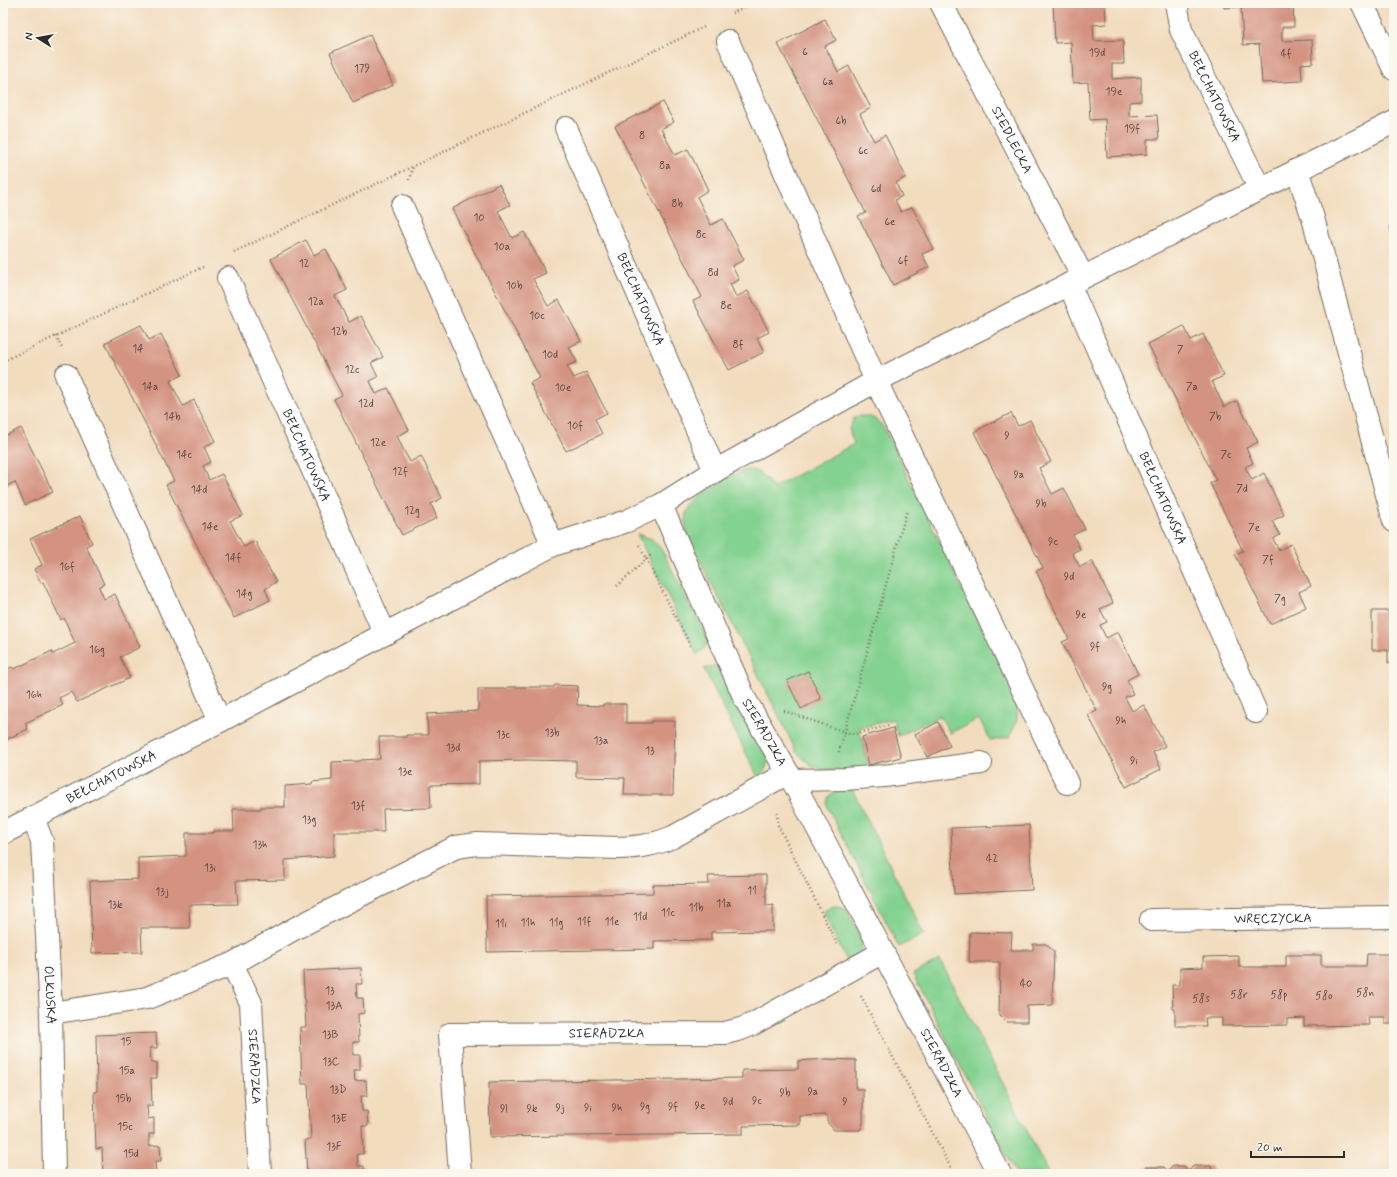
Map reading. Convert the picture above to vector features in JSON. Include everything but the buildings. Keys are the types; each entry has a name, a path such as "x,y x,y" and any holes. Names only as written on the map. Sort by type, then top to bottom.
{"street":[{"name":"SIEDLECKA","path":"942,3 1076,281"},
{"name":"BEŁCHATOWSKA","path":"1176,3 1181,30 1260,189"},
{"path":"1362,3 1394,69"},
{"path":"728,41 876,381 1066,783"},
{"name":"BEŁCHATOWSKA","path":"3,833 220,721 553,545 627,521 660,505 715,471 876,381 1394,122"},
{"name":"BEŁCHATOWSKA","path":"566,128 715,471"},
{"path":"1297,170 1313,218 1394,521"},
{"path":"402,206 553,545"},
{"name":"BEŁCHATOWSKA","path":"228,278 385,634"},
{"name":"BEŁCHATOWSKA","path":"1076,281 1256,712"},
{"path":"66,376 220,721"},
{"name":"SIERADZKA","path":"660,505 746,699 790,776 1000,1174"},
{"path":"51,1013 147,998 232,964 294,929 456,847 477,844 620,848 649,845 673,838 790,776 832,780 884,776 980,763"},
{"name":"OLKUSKA","path":"32,818 42,841 51,1013 54,1174"},
{"name":"WRĘCZYCKA","path":"1151,920 1394,917"},
{"name":"SIERADZKA","path":"460,1174 450,1034 725,1033 753,1024 883,952"},
{"name":"SIERADZKA","path":"232,964 251,1003 260,1174"}],"path":[{"path":"726,17 753,3"},
{"path":"232,252 705,27"},
{"path":"3,361 204,266"},
{"path":"832,780 918,471"},
{"path":"617,586 674,536"},
{"path":"746,699 845,732 856,734 891,724"}],"green space":[{"path":"859,416 875,419 881,424 886,432 1011,688 1016,701 1018,713 1016,724 1009,737 991,741 979,719 950,733 940,716 898,736 893,719 859,728 869,770 822,770 810,764 797,753 690,541 686,530 685,519 690,506 697,500 724,480 741,471 756,471 765,478 773,488 854,444 849,429 854,418"},
{"path":"637,534 652,539 662,550 708,640 705,647 699,653 697,654"},
{"path":"713,666 724,668 769,756 764,771 758,777 704,669"},
{"path":"852,789 924,934 899,947 827,806 831,793 838,790"},
{"path":"833,906 839,906 846,909 863,940 861,951 856,957 847,961 824,911"},
{"path":"940,960 1049,1174 1016,1174 913,974"}]}
